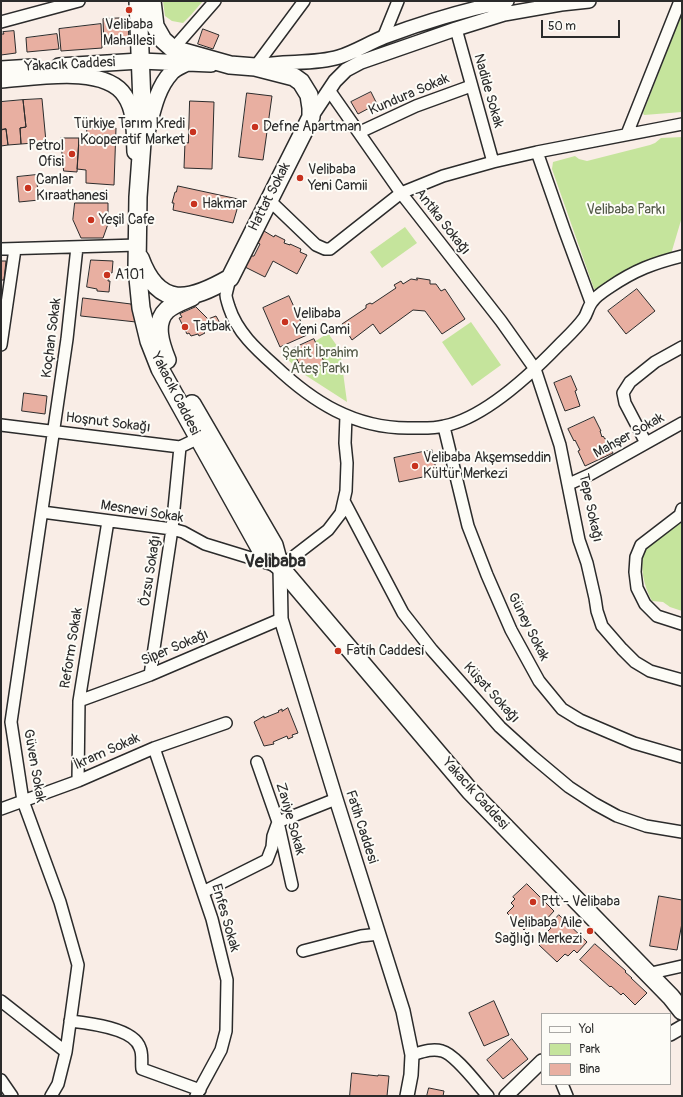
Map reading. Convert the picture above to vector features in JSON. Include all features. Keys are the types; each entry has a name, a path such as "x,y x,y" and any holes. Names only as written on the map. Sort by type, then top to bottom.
{"main road":[{"path":"138,1 140,61"},
{"path":"152,1 155,26 163,40 173,49 230,65 255,67 294,77 301,82 309,94 311,117"},
{"name":"Yakacık Caddesi","path":"138,197 142,150 140,61"},
{"name":"Yakacık Caddesi","path":"1,69 140,61 230,65"},
{"name":"Yakacık Caddesi","path":"142,150 156,98 171,72 187,63"},
{"name":"Yakacık Caddesi","path":"1,80 72,74 92,76 116,85 125,96 131,108 134,120 138,197 139,291 141,308 151,348 160,369 204,436"},
{"name":"Hattat Sokak","path":"230,278 268,199 311,117"},
{"path":"138,249 147,274 158,288 166,294 178,296 197,294 230,278"},
{"name":"Yakacık Caddesi","path":"197,294 167,310 162,315 159,333 170,367 262,552 280,567 470,791 682,1011"}],"street":[{"path":"1,22 80,1"},
{"path":"173,49 216,1"},
{"path":"255,67 304,1"},
{"path":"383,38 398,1"},
{"path":"255,67 270,63 322,62 341,57 383,38 446,15 507,1"},
{"path":"311,117 335,81 346,70 361,62 504,14 589,1"},
{"path":"627,134 680,1"},
{"name":"Nadide Sokak","path":"456,29 470,86 492,162"},
{"name":"Kundura Sokak","path":"360,132 416,106 470,86"},
{"name":"Antika Sokağı","path":"329,90 360,132 401,193 501,321 535,369"},
{"path":"268,199 316,245 325,249 330,249 401,193 443,176 492,162 537,152 682,124"},
{"path":"537,152 591,302"},
{"path":"1,249 77,247 138,249"},
{"name":"Koçhan Sokak","path":"54,432 67,339 77,247"},
{"path":"1,255 15,249"},
{"path":"1,345 15,249"},
{"path":"230,278 226,296 233,318 242,332 279,370 318,400 346,416 367,423 395,428 444,426 467,418 485,407 503,395 535,369 585,317 591,302 605,291 637,270 657,262 682,256"},
{"path":"646,443 625,403 623,393 630,382 655,362 682,347"},
{"name":"Tepe Sokağı","path":"535,369 554,422 569,484 580,540 588,563 597,611 602,626 635,662 650,671 682,680"},
{"path":"280,567 328,530 341,513 346,491 346,416"},
{"name":"Mahşer Sokak","path":"569,484 591,474 682,423"},
{"name":"Hoşnut Sokağı","path":"1,425 180,447"},
{"name":"Güney Sokak","path":"444,426 468,526 505,616 539,681 562,709 580,720 634,743 682,757"},
{"name":"Güven Sokak","path":"51,1096 58,1084 66,1052 78,965 60,902 24,801 11,722 54,432"},
{"path":"180,447 204,436"},
{"name":"Özsu Sokağı","path":"150,675 172,529 180,447"},
{"name":"Küşat Sokağı","path":"344,501 403,613 432,650 500,727 569,787 595,804 617,816 646,826 682,832"},
{"path":"682,509 680,515 641,545 636,557 635,572 637,588 645,604 657,616 682,624"},
{"name":"Mesnevi Sokak","path":"42,512 172,529 183,532 205,544 280,567"},
{"name":"Reform Sokak","path":"78,781 79,700 108,521"},
{"name":"Fatih Caddesi","path":"280,567 282,619 336,799 403,1010 412,1055 411,1075 407,1096"},
{"name":"Siper Sokağı","path":"79,700 150,675 282,619"},
{"name":"İkram Sokak","path":"1,809 78,781 154,748 226,723"},
{"name":"Enfes Sokak","path":"154,748 212,919 226,980 226,1031 221,1050 198,1093"},
{"name":"Zaviye Sokak","path":"257,762 278,822 292,885"},
{"path":"203,892 266,860 272,847 273,836 278,822 336,799"},
{"path":"303,951 361,936 379,934"},
{"path":"647,974 682,966"},
{"path":"1,1000 66,1052"},
{"path":"70,1021 114,1028 132,1038 140,1047 142,1069 198,1093"},
{"path":"671,1033 682,1027"},
{"path":"412,1055 430,1050 443,1051 455,1058 488,1096"},
{"path":"506,1096 541,1062"},
{"path":"1,1080 12,1096"},
{"path":"562,1085 567,1096"}],"green space":[{"path":"163,1 203,1 183,23 172,21 165,16"},
{"path":"682,13 682,112 644,115 643,113"},
{"name":"Velibaba Parkı","path":"682,137 682,217 671,254 597,290 594,289 552,169 553,162 575,156 579,159 587,161 650,145 661,138"},
{"path":"405,227 417,243 382,268 370,252"},
{"path":"471,322 501,365 472,386 442,342"},
{"name":"Şehit İbrahim Ateş Parkı","path":"330,332 330,336 340,350 347,402 302,373 287,359"},
{"path":"682,515 682,611 670,607 663,602 652,601 644,582 642,563 644,549"}],"building":[{"path":"128,18 129,45 104,45 103,19"},
{"path":"101,24 102,48 61,51 59,29"},
{"path":"203,29 219,35 213,49 198,44"},
{"path":"14,31 16,53 1,55 1,34 4,34 3,32"},
{"path":"57,34 59,49 27,52 26,38"},
{"path":"371,92 377,104 358,114 351,102"},
{"name":"Defne Apartman","path":"247,93 272,96 263,160 239,157"},
{"path":"42,99 46,142 21,144 20,128 26,127 23,100"},
{"path":"23,100 26,127 20,128 21,144 8,145 6,129 1,130 1,102"},
{"path":"190,101 214,102 212,169 184,168 185,142 188,143"},
{"path":"87,128 116,128 114,185 86,183 86,170 77,169 79,138 87,140"},
{"path":"6,129 8,145 1,146 1,130"},
{"path":"61,138 79,138 77,172 64,171"},
{"name":"Canlar Kıraathanesi","path":"36,175 39,200 19,202 17,177"},
{"path":"178,186 238,199 236,205 238,206 233,223 173,210 174,203 172,203"},
{"path":"75,203 108,203 108,224 103,238 81,238 73,220"},
{"path":"264,231 274,237 275,235 285,240 284,243 301,249 300,252 307,255 297,274 273,261 265,277 245,267 251,256 254,256"},
{"path":"91,260 113,261 112,273 109,273 109,292 97,291 97,289 87,287"},
{"path":"1,261 6,261 4,280 1,280"},
{"path":"417,278 430,280 430,284 436,284 441,291 445,289 465,319 442,334 425,311 413,310 380,334 373,324 352,340 342,324 366,308 366,305 370,303 372,304 396,288 394,285 401,281 403,284 411,279 417,280"},
{"path":"637,289 655,311 626,334 608,311"},
{"name":"Velibaba Yeni Cami","path":"289,296 307,335 280,347 263,308"},
{"path":"83,298 131,304 136,322 81,316"},
{"path":"196,307 208,319 216,316 220,323 203,331 205,333 199,336 198,334 191,336 189,333 187,334 179,318 182,317 180,314"},
{"path":"314,339 325,364 303,372 292,349"},
{"path":"571,376 577,390 575,391 580,406 565,411 554,383"},
{"path":"24,393 47,396 45,414 22,411"},
{"path":"594,417 601,431 602,437 603,436 606,439 613,453 585,466 578,451 580,450 568,429"},
{"name":"Velibaba Akşemseddin Kültür Merkezi","path":"432,450 437,474 399,482 394,458"},
{"path":"288,708 298,733 292,735 293,737 288,739 287,736 273,742 274,744 264,746 254,722 264,716 264,718 279,712 278,711 282,709 282,711"},
{"path":"527,884 554,911 544,922 540,919 534,925 532,922 524,930 507,913 514,906 511,903 515,899 513,897"},
{"path":"659,896 682,900 682,923 677,950 650,946"},
{"path":"559,915 587,942 577,953 574,950 568,956 565,954 557,962 539,945 547,937 544,935 551,928 549,926"},
{"path":"595,944 626,971 625,972 647,993 635,1005 623,993 621,995 611,986 610,987 580,960"},
{"path":"494,1001 509,1035 484,1046 469,1013"},
{"path":"512,1039 528,1059 503,1079 487,1060"},
{"path":"352,1073 389,1076 387,1096 350,1096"},
{"path":"429,1088 444,1091 443,1096 427,1096"}],"place":[{"name":"Velibaba Mahallesi","path":"129,10"},
{"name":"Defne Apartman","path":"255,127"},
{"name":"Türkiye Tarım Kredi Kooperatif Market","path":"193,132"},
{"name":"Petrol Ofisi","path":"72,154"},
{"name":"Velibaba Yeni Camii","path":"300,178"},
{"name":"Canlar Kıraathanesi","path":"28,188"},
{"name":"Hakmar","path":"194,204"},
{"name":"Yeşil Cafe","path":"91,220"},
{"name":"A101","path":"107,275"},
{"name":"Velibaba Yeni Cami","path":"285,322"},
{"name":"Tatbak","path":"185,327"},
{"name":"Velibaba Akşemseddin Kültür Merkezi","path":"415,466"},
{"name":"Fati̇h Caddesi̇","path":"338,651"},
{"name":"Ptt - Velibaba","path":"533,902"},
{"name":"Velibaba Aile Sağlığı Merkezi","path":"590,931"}],"district":[{"name":"Velibaba","path":"275,562"}]}
